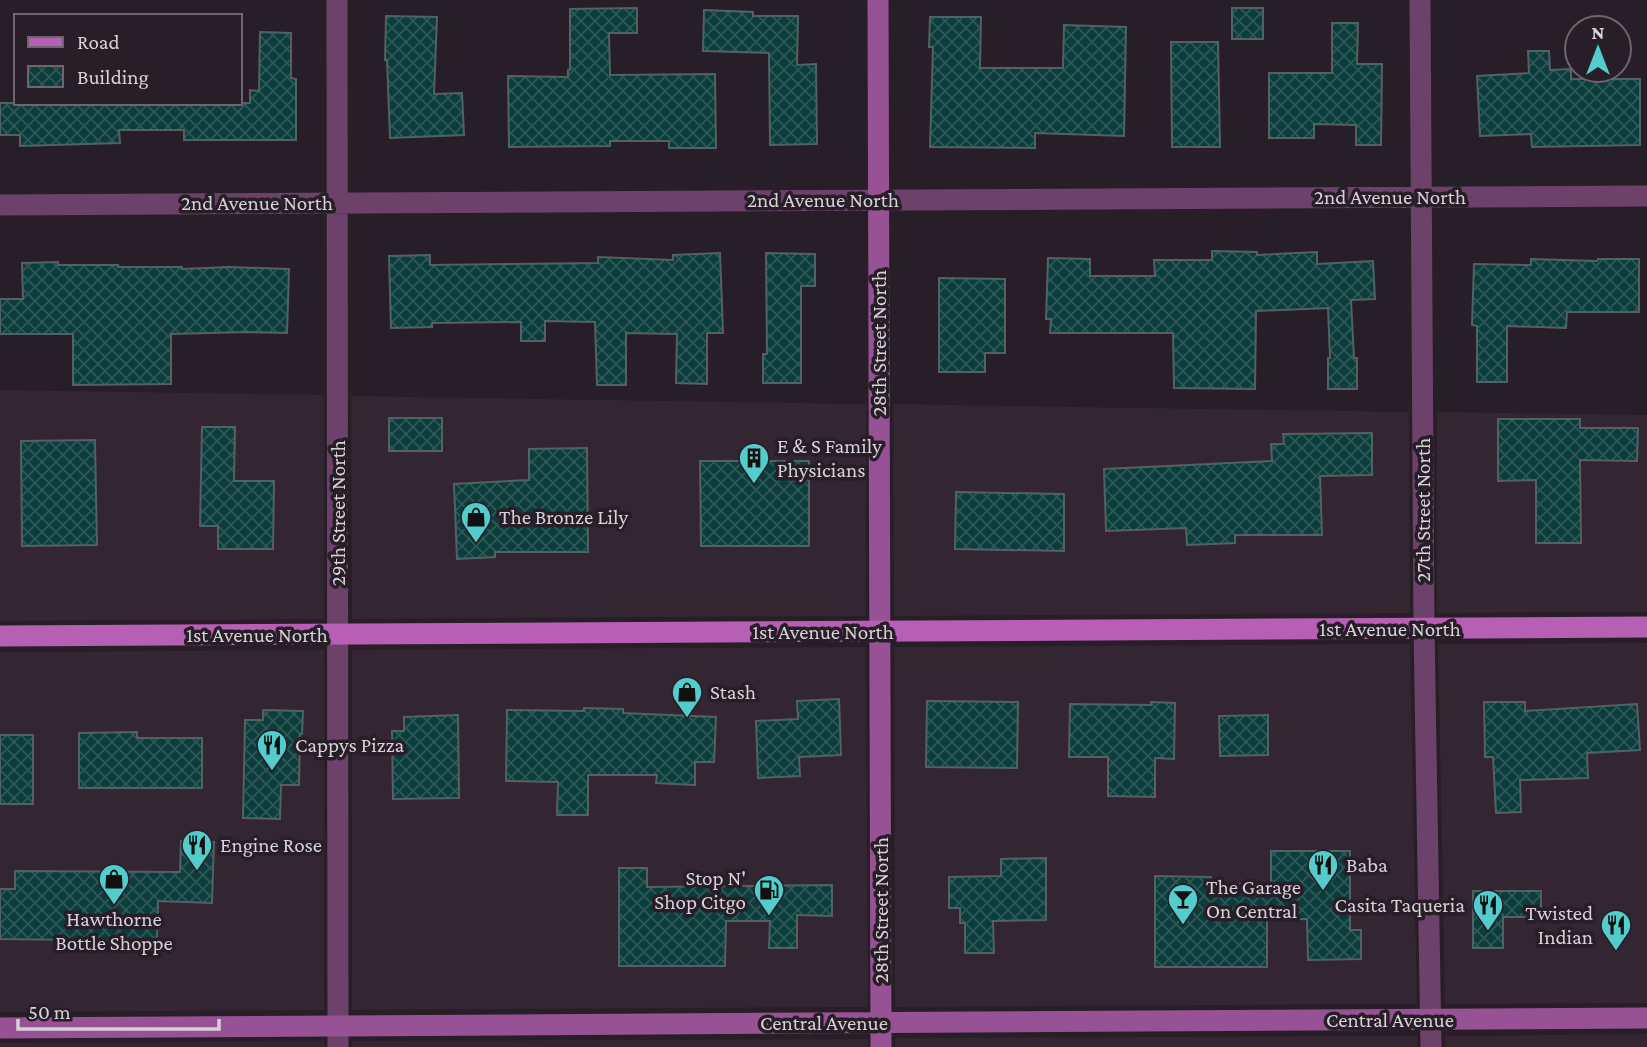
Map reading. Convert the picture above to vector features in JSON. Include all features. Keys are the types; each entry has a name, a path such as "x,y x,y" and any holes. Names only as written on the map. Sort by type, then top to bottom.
{"main road":[{"name":"1st Avenue North","path":"0,636 1647,627"}],"street":[{"name":"29th Street North","path":"337,0 338,1036"},
{"name":"28th Street North","path":"878,0 881,1047"},
{"name":"27th Street North","path":"1420,0 1424,629 1431,1047"},
{"name":"2nd Avenue North","path":"0,205 1647,196"},
{"name":"Central Avenue","path":"0,1028 338,1036 881,1023 1647,1018"}],"shaded area":[{"path":"0,390 324,395 324,619 0,621"},
{"path":"351,396 866,404 866,616 352,619"},
{"path":"893,404 1409,412 1410,613 894,616"},
{"path":"1437,412 1647,415 1647,612 1437,613"},
{"path":"1647,643 1647,1003 1445,1004 1438,644"},
{"path":"1410,644 1417,1004 895,1007 894,647"},
{"path":"866,647 868,1007 352,1010 352,650"},
{"path":"324,650 324,1010 0,1012 0,652"},
{"path":"1647,1034 1647,1047 1445,1047 1445,1036"},
{"path":"1417,1036 1417,1047 895,1047 895,1038"},
{"path":"868,1039 868,1047 352,1047 352,1041"},
{"path":"324,1041 324,1047 0,1047 0,1043"}],"building":[{"path":"637,8 637,33 609,33 610,75 715,74 716,148 669,148 669,141 610,141 610,146 509,147 508,76 568,77 570,9"},
{"path":"1232,8 1263,8 1263,39 1232,39"},
{"path":"704,10 753,12 753,16 798,16 797,65 816,64 817,144 770,145 769,53 703,51"},
{"path":"386,16 437,17 434,94 462,93 464,135 390,138 385,60"},
{"path":"930,17 981,17 980,68 1063,68 1064,25 1126,27 1124,136 1035,133 1035,148 930,147 933,47 929,47"},
{"path":"1332,23 1358,23 1357,64 1382,64 1381,145 1356,145 1356,125 1314,124 1314,138 1269,138 1269,73 1332,73"},
{"path":"260,32 291,33 291,78 296,79 296,140 184,140 184,130 119,130 120,143 20,146 20,135 0,135 0,103 242,105 250,103 250,90 259,91"},
{"path":"1171,42 1218,42 1220,147 1172,147"},
{"path":"1528,51 1549,51 1550,70 1563,69 1563,84 1633,84 1633,79 1640,79 1640,145 1532,147 1531,134 1480,136 1477,76 1529,73"},
{"path":"1212,251 1257,252 1257,255 1317,252 1317,264 1373,261 1375,299 1351,300 1357,389 1328,389 1328,308 1256,311 1255,389 1174,388 1173,333 1050,333 1051,319 1046,319 1048,258 1090,259 1090,276 1155,276 1154,260 1212,260"},
{"path":"720,253 723,333 707,333 707,384 676,383 677,334 626,333 626,385 597,385 595,322 545,321 545,341 521,341 521,322 432,323 432,327 391,328 389,256 430,255 430,265 598,263 598,257 673,260 673,255"},
{"path":"766,253 815,254 815,286 801,286 801,383 763,383 763,354 767,354"},
{"path":"1531,259 1639,259 1639,312 1567,312 1566,328 1507,326 1507,382 1477,382 1477,326 1472,325 1474,264 1531,265"},
{"path":"58,262 58,265 182,269 289,269 287,333 171,334 171,384 73,385 73,334 0,334 0,299 23,299 22,263"},
{"path":"939,278 1005,279 1005,353 985,353 985,372 939,372"},
{"path":"389,418 442,418 442,451 389,451"},
{"path":"1498,419 1580,419 1580,428 1638,428 1637,461 1580,460 1581,543 1536,543 1536,480 1498,481"},
{"path":"202,427 235,427 234,481 274,481 273,549 218,549 218,526 200,526"},
{"path":"1372,433 1372,475 1320,476 1322,535 1235,535 1235,543 1187,545 1186,528 1106,531 1104,469 1272,461 1271,444 1284,444 1283,434"},
{"path":"95,440 97,545 22,546 21,441"},
{"path":"587,448 588,552 495,552 495,557 457,559 454,484 529,480 529,449"},
{"name":"E & S Family Physicians","path":"700,461 809,461 809,546 701,546"},
{"path":"956,492 1064,494 1064,551 955,549"},
{"path":"839,699 841,755 799,757 800,776 758,778 756,721 798,719 797,701"},
{"path":"927,701 1018,702 1017,768 926,767"},
{"path":"1151,702 1175,703 1174,759 1155,758 1155,797 1108,796 1108,757 1069,757 1070,704 1151,705"},
{"path":"1484,702 1525,702 1525,711 1637,704 1640,750 1587,753 1588,778 1520,780 1521,812 1496,813 1493,757 1485,757"},
{"path":"584,708 623,709 623,713 716,717 714,762 695,762 695,785 656,783 657,775 588,775 588,815 557,815 558,782 506,781 507,710 584,711"},
{"name":"Cappys Pizza","path":"263,710 303,711 299,785 281,785 280,819 243,818 245,720 263,720"},
{"path":"458,715 459,798 393,799 392,731 404,731 404,717"},
{"path":"1268,715 1268,755 1220,756 1219,716"},
{"path":"137,732 137,738 202,738 202,788 79,788 79,733"},
{"path":"0,735 33,735 33,804 0,804"},
{"path":"181,841 214,842 212,903 158,901 157,941 0,939 0,889 15,889 15,871 180,872"},
{"path":"1271,851 1350,851 1350,930 1361,930 1361,959 1308,960 1307,919 1267,919 1267,967 1155,967 1155,876 1211,877 1211,884 1271,884"},
{"path":"1046,858 1046,920 993,921 994,953 965,953 965,923 960,923 960,908 949,908 949,877 1001,876 1001,859"},
{"path":"619,868 647,868 647,887 832,885 832,916 797,915 797,948 769,948 770,921 726,921 725,966 619,966"},
{"name":"Casita Taqueria","path":"1473,891 1541,891 1541,917 1503,917 1503,948 1473,948"}],"place":[{"name":"E & S Family Physicians","path":"754,485"},
{"name":"The Bronze Lily","path":"476,544"},
{"name":"Stash","path":"687,719"},
{"name":"Cappys Pizza","path":"272,772"},
{"name":"Engine Rose","path":"197,872"},
{"name":"Baba","path":"1323,892"},
{"name":"Hawthorne Bottle Shoppe","path":"114,906"},
{"name":"Stop N' Shop Citgo","path":"769,917"},
{"name":"The Garage On Central","path":"1183,926"},
{"name":"Casita Taqueria","path":"1488,932"},
{"name":"Twisted Indian","path":"1616,952"}]}
